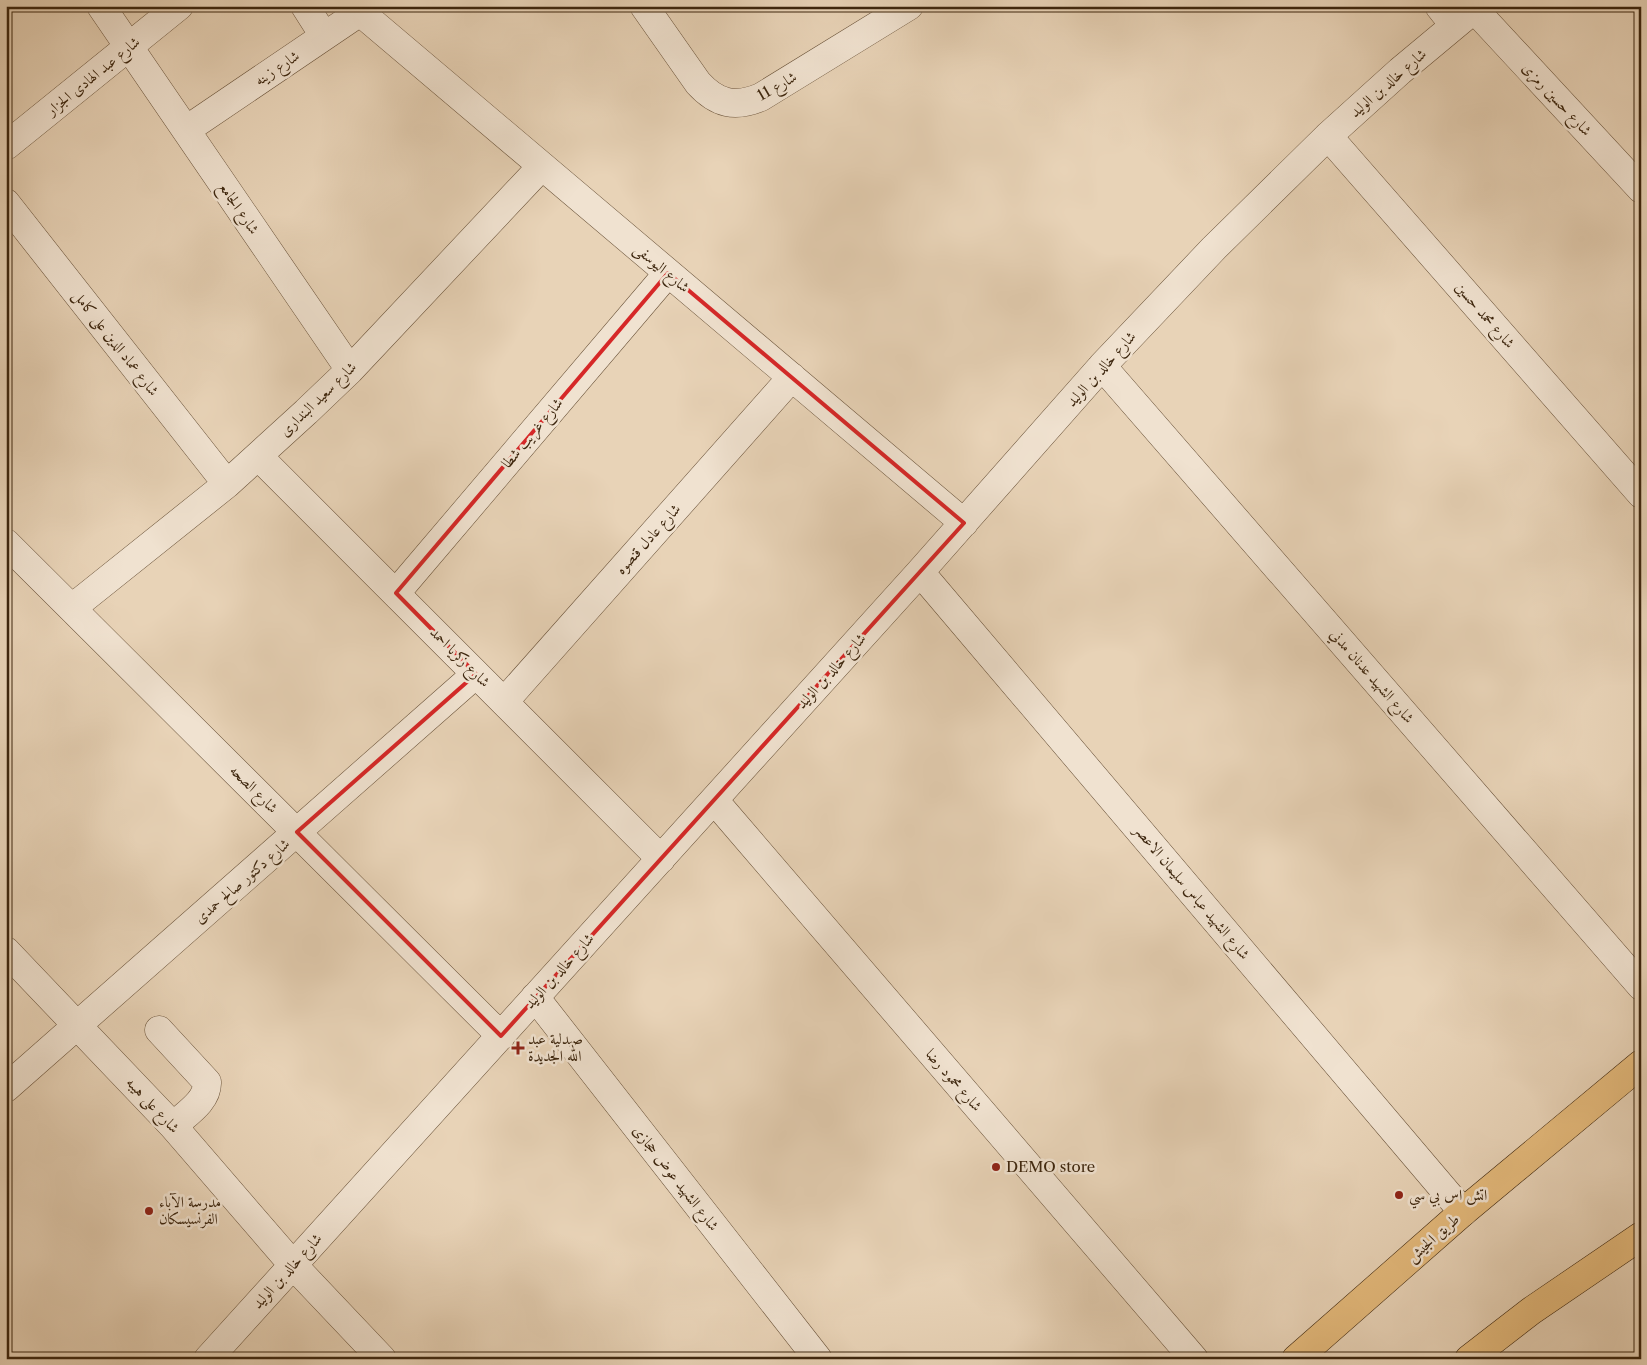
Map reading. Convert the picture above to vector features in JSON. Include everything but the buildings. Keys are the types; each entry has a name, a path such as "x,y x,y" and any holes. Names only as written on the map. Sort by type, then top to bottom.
{"highway":[{"name":"طريق الجيش","path":"1296,1359 1463,1212 1641,1064"},
{"path":"1470,1359 1531,1311 1641,1236"}],"street":[{"name":"شارع الجامع","path":"101,6 350,370"},
{"name":"شارع عبد الهادى الجزار","path":"6,146 179,6"},
{"path":"305,6 324,36"},
{"name":"شارع 11","path":"644,6 702,88 719,100 733,103 747,103 761,97 908,6"},
{"name":"شارع زينه","path":"186,130 365,9"},
{"name":"شارع اليوسفى","path":"365,9 542,166 964,523"},
{"name":"شارع خالد بن الوليد","path":"208,1359 920,572 1102,366 1214,248 1328,136 1400,71 1461,12"},
{"name":"شارع حسين رمزى","path":"1461,12 1641,189"},
{"name":"شارع محمد حسين","path":"1328,136 1641,494"},
{"name":"شارع سعيد البندارى","path":"72,608 227,484 350,370 542,166"},
{"name":"شارع عماد الدين على كامل","path":"6,203 227,484"},
{"name":"شارع غريب شطا","path":"396,593 668,273"},
{"name":"شارع الشهيد عدنان مدني","path":"1102,366 1641,986"},
{"name":"شارع عادل قنصوه","path":"504,702 792,377"},
{"name":"شارع زكريا احمد","path":"258,456 661,859"},
{"name":"شارع الصحه","path":"6,543 501,1036"},
{"name":"شارع الشهيد عباس سليمان الاعصر","path":"920,572 1463,1212"},
{"name":"شارع دكتور صالح حمدى","path":"6,1088 476,674"},
{"name":"شارع محمود رضا","path":"714,800 1194,1359"},
{"name":"شارع على هيبه","path":"6,951 173,1126 293,1265 382,1359"},
{"name":"شارع الشهيد عوض حجازى","path":"535,998 818,1359"},
{"path":"159,1030 203,1075 207,1082 208,1090 205,1097 173,1126"}],"highlighted area":[{"path":"668,273 964,523 501,1036 297,832 476,674 396,593"}],"place":[{"name":"صيدلية عبد الله الجديدة","path":"518,1048"},
{"name":"DEMO store","path":"996,1167"},
{"name":"اتش اس بي سي","path":"1399,1195"},
{"name":"مدرسة الآباء الفرنسيسكان","path":"149,1211"}]}
